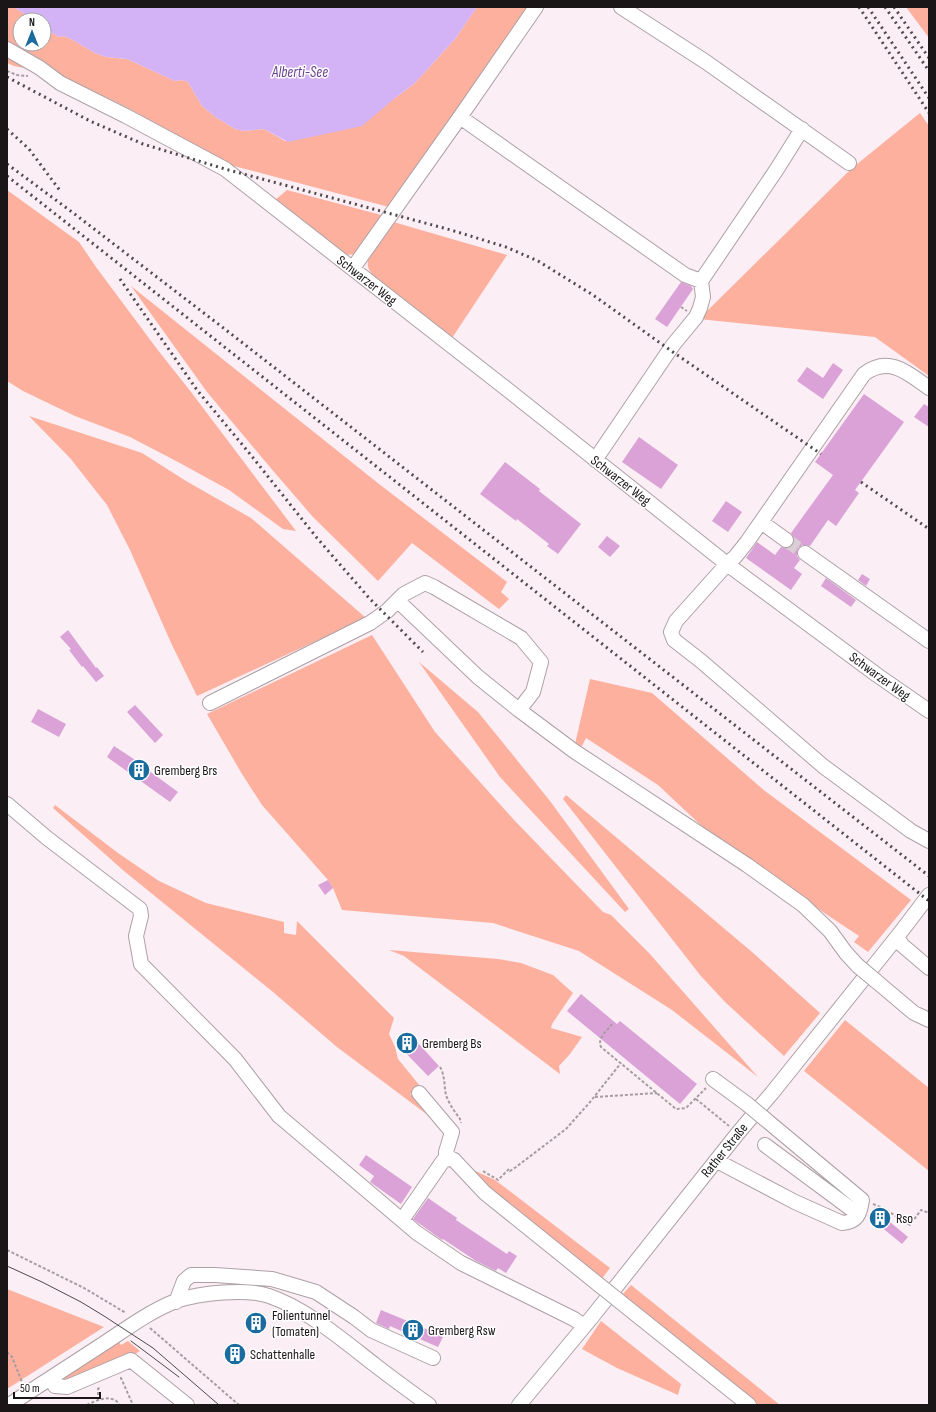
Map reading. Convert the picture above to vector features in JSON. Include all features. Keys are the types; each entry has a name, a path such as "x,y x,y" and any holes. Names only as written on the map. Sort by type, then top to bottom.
{"street":[{"path":"353,268 460,118 536,7"},
{"path":"621,7 706,62 802,129 849,164"},
{"name":"Schwarzer Weg","path":"7,49 40,68 60,83 126,116 225,169 353,268 727,564 877,675 929,711"},
{"path":"460,118 686,275 701,281"},
{"path":"595,460 673,345 682,336 696,317 703,297 701,281 777,169 802,129"},
{"path":"929,388 908,373 890,366 872,368 864,374 735,558 727,564 676,621 671,632 674,640 701,661 824,766 911,831 929,841"},
{"path":"761,522 786,540"},
{"path":"805,553 929,641"},
{"path":"210,703 370,623 398,601 404,594 425,583 521,638 541,662 533,692 519,710"},
{"path":"398,601 478,677 519,710 574,751 747,865 803,905 830,931 846,953 858,966 914,1013 929,1020"},
{"path":"7,804 47,838 140,909 141,916 136,936 141,964 235,1059 279,1116 340,1166 417,1233 462,1263 574,1319 584,1326"},
{"name":"Rather Straße","path":"519,1405 717,1161 738,1133 772,1093 929,895"},
{"path":"897,937 902,945 929,968"},
{"path":"713,1079 746,1104 862,1200 861,1211 855,1219 848,1223 842,1223 795,1202 717,1161"},
{"path":"419,1093 452,1132 445,1156 446,1160"},
{"path":"765,1145 858,1214"},
{"path":"402,1220 443,1161 450,1158 454,1160 485,1193 749,1405"},
{"path":"176,1302 180,1288 184,1281 191,1275 272,1279 316,1292 371,1330 433,1358"},
{"path":"9,1405 139,1321 176,1302 193,1296 235,1292 268,1295 289,1305 318,1322 429,1405"},
{"path":"51,1378 55,1386 67,1388 131,1360 187,1405"}],"path":[{"path":"612,1024 601,1038 600,1044 607,1053 676,1109 686,1108 713,1079"},
{"path":"480,1170 498,1180 509,1169 510,1171 516,1167 566,1129 595,1096 620,1063"},
{"path":"440,1068 443,1073 447,1099 461,1122 459,1128 452,1132"},
{"path":"595,1096 657,1093"},
{"path":"696,1099 727,1124"},
{"path":"862,1200 883,1208 910,1225 921,1210 929,1213"},
{"path":"7,1250 78,1284 119,1309"},
{"path":"139,1321 167,1342 239,1405"},
{"path":"7,1352 12,1357 19,1374"},
{"path":"117,1379 121,1378 133,1405"},
{"path":"98,1400 98,1389 101,1385"},
{"path":"87,1405 107,1398 114,1399 120,1405"}],"shaded area":[{"path":"7,7 14,7 21,12 12,12 12,52 52,52 52,33 59,37 64,36 95,53 106,57 127,59 175,81 182,80 188,82 202,106 217,118 235,129 244,131 264,129 285,141 395,98 415,83 455,39 477,7 533,7 389,207 230,165 128,108 60,75 14,66 7,63"},
{"path":"906,7 929,7 929,38"},
{"path":"920,113 929,126 929,376 875,337 699,319 851,169"},
{"path":"7,190 79,242 157,349 296,531 283,529 229,490 130,437 75,416 23,391 7,381"},
{"path":"287,190 385,216 358,252 347,255 275,200"},
{"path":"390,221 507,255 452,338 375,278 369,270 369,256 379,237"},
{"path":"131,286 379,484 507,582 501,592 509,599 499,609 412,543 378,581 313,517 207,392"},
{"path":"29,416 142,453 186,481 251,518 366,618 197,696 172,645 130,550 107,505 70,458"},
{"path":"372,635 435,732 515,821 603,912 611,915 649,953 758,1077 672,1010 579,951 493,923 342,910 328,880 262,805 207,714"},
{"path":"419,662 478,712 550,801 629,909 625,912 500,777"},
{"path":"590,679 652,693 765,791 911,900 868,952 854,942 859,936 722,845 658,785 586,738 582,746 575,744"},
{"path":"566,795 752,952 820,1013 784,1056 725,1002 700,975 563,799"},
{"path":"55,805 118,853 159,881 206,903 284,922 284,933 296,935 297,921 394,1018 389,1034 395,1047 398,1059 420,1086 410,1094 431,1114 429,1116 337,1047 273,992 124,871 53,808"},
{"path":"389,950 498,959 521,963 553,975 573,993 552,1024 551,1028 582,1037 559,1066 560,1074 404,956"},
{"path":"845,1020 929,1088 929,1171 804,1071"},
{"path":"471,1169 495,1180 610,1268 601,1280 500,1202"},
{"path":"631,1285 780,1405 754,1405 621,1296"},
{"path":"7,1289 104,1327 7,1389"},
{"path":"601,1321 681,1384 678,1395 617,1368 582,1349"},
{"path":"118,1341 121,1345 128,1341 140,1351 133,1355 126,1354 72,1381 63,1380 63,1378"}],"water":[{"name":"Alberti-See","path":"14,7 477,7 455,39 415,83 362,126 288,142 264,129 244,131 235,129 217,118 202,106 188,82 182,80 175,81 127,59 106,57 95,53 64,36 59,37 52,33 52,12 21,12"}],"building":[{"path":"681,282 691,286 693,289 667,327 655,319"},
{"path":"833,363 843,370 823,399 797,381 807,367 823,378"},
{"path":"864,394 904,422 855,490 859,493 836,526 828,520 810,546 802,545 798,548 797,556 800,560 794,568 802,574 791,590 746,558 757,542 775,555 781,547 786,548 793,545 794,540 791,533 833,475 815,462"},
{"path":"924,404 929,407 929,427 914,417"},
{"path":"639,437 678,465 661,489 622,462"},
{"path":"505,462 540,489 539,491 581,524 558,554 547,546 549,544 517,519 516,521 480,494"},
{"path":"726,501 742,512 728,532 712,521"},
{"path":"607,536 620,546 610,557 598,547"},
{"path":"862,574 870,579 866,586 858,580"},
{"path":"826,578 856,600 851,607 821,586"},
{"path":"68,630 96,668 97,667 104,676 96,682 83,666 82,667 69,650 71,649 60,637"},
{"path":"135,705 163,735 155,743 127,712"},
{"path":"38,709 66,724 59,737 31,722"},
{"path":"114,746 149,769 148,770 178,792 170,802 107,757"},
{"path":"328,880 333,888 325,895 318,885"},
{"path":"581,994 617,1024 620,1021 697,1084 680,1104 567,1011"},
{"path":"408,1032 439,1066 428,1076 396,1043"},
{"path":"366,1155 412,1187 401,1204 370,1182 374,1176 359,1165"},
{"path":"428,1198 457,1218 456,1220 507,1254 509,1251 517,1256 506,1273 498,1268 496,1271 476,1261 443,1239 442,1240 413,1219"},
{"path":"875,1207 908,1237 902,1244 868,1216"},
{"path":"381,1310 410,1322 411,1319 423,1324 422,1327 443,1337 438,1347 390,1326 389,1329 376,1323"}],"tunnel":[{"path":"786,540 805,553"}],"tram line":[{"path":"7,1266 81,1302 153,1348 219,1405"},
{"path":"131,1341 179,1377"}],"railway":[{"path":"859,7 929,113"},
{"path":"868,7 929,98"},
{"path":"885,7 929,71"},
{"path":"894,7 929,58"},
{"path":"7,77 90,121 143,144 225,169 451,230 506,247 538,261 593,295 821,454"},
{"path":"7,129 29,149 61,192"},
{"path":"7,164 226,330 929,876"},
{"path":"7,176 929,901"},
{"path":"120,279 197,390 317,538 370,599 423,652"},
{"path":"861,482 929,529"}],"place":[{"name":"Gremberg Brs","path":"139,770"},
{"name":"Gremberg Bs","path":"407,1043"},
{"name":"Rso","path":"880,1218"},
{"name":"Folientunnel (Tomaten)","path":"256,1323"},
{"name":"Gremberg Rsw","path":"413,1330"},
{"name":"Schattenhalle","path":"235,1354"}]}
